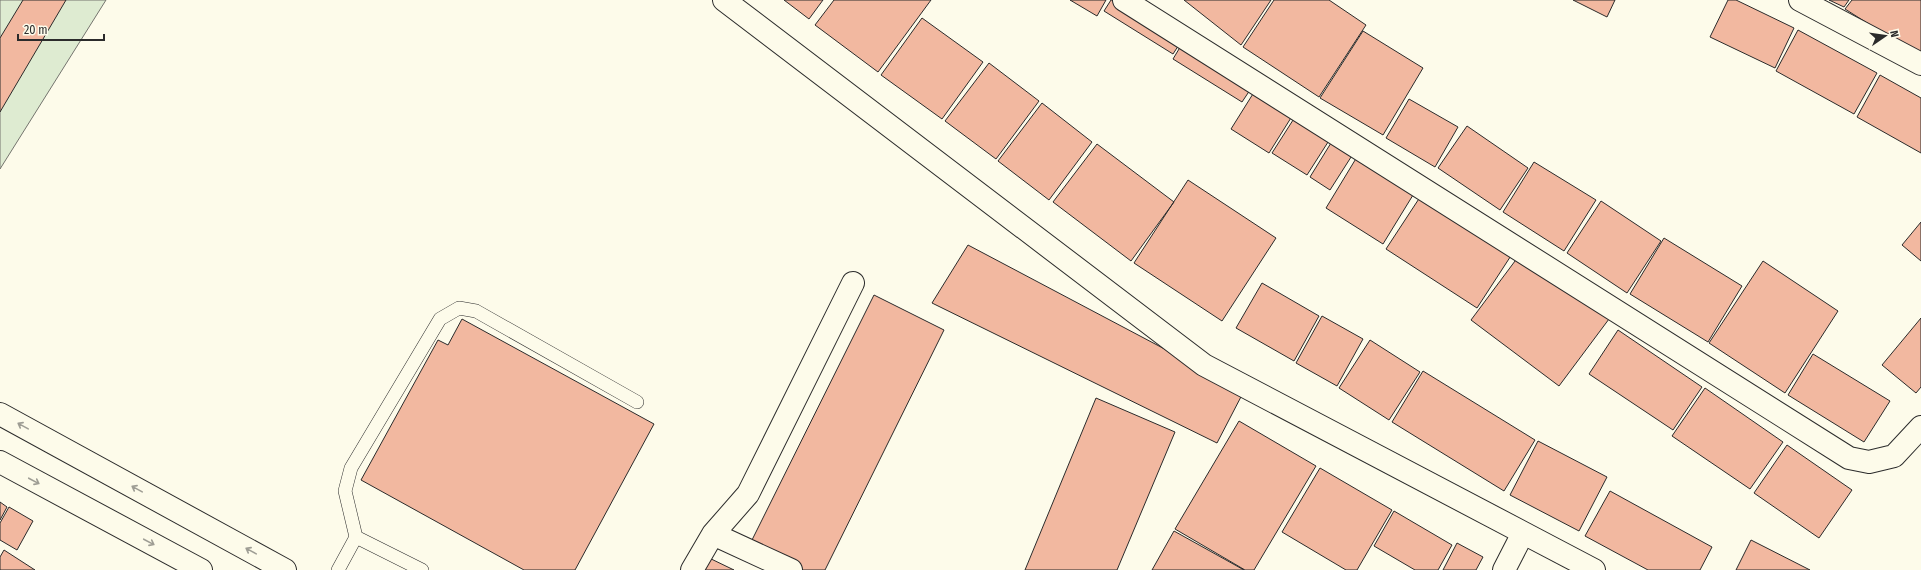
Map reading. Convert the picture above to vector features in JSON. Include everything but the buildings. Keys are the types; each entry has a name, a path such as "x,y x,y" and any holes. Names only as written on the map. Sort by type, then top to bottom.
{"street":[{"path":"724,0 1204,365 1594,570"},
{"path":"1124,0 1849,458 1869,462 1894,456 1921,427"},
{"path":"1800,0 1921,64"},
{"path":"692,570 713,534 748,494 853,283"},
{"path":"0,414 285,570"},
{"path":"0,462 201,570"},
{"path":"1504,570 1524,533"},
{"path":"713,534 791,570"}],"lane":[{"path":"338,570 356,537 345,492 352,468 440,319 459,308 476,311 637,402"},
{"path":"356,537 422,570"}],"green space":[{"path":"0,0 106,0 0,169"}]}
